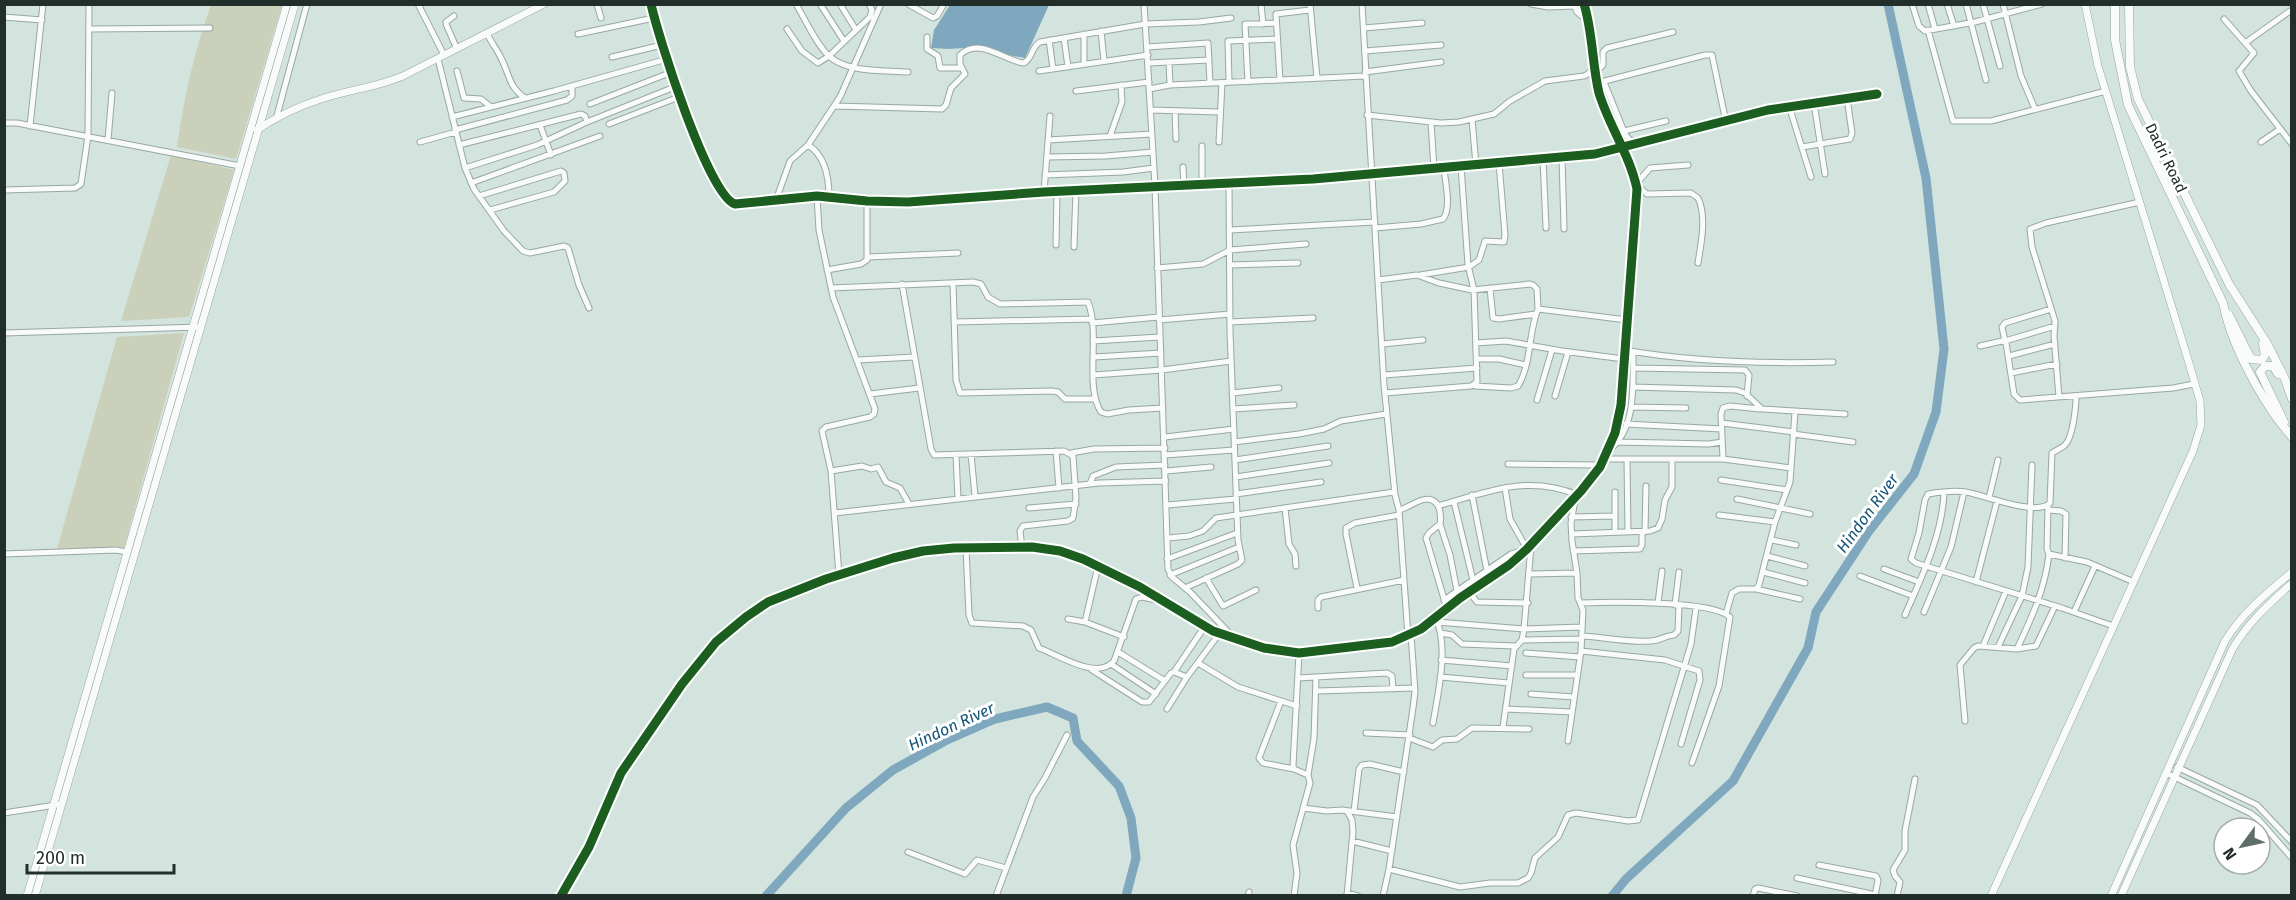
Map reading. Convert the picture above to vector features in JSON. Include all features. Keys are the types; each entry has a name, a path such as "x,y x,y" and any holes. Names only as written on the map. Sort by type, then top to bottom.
{"main road":[{"name":"Dadri Road","path":"2115,4 2115,40 2128,105 2248,355 2257,361 2262,360 2266,350 2238,301 2138,99 2130,67 2129,4"},
{"name":"Dadri Road","path":"2238,301 2268,345 2292,399"},
{"name":"Dadri Road","path":"2223,303 2227,325 2236,345 2275,416 2291,435"},
{"name":"Dadri Road","path":"2291,435 2261,377 2260,372 2265,366 2272,366 2276,369 2292,408"}],"street":[{"path":"30,126 43,4"},
{"path":"4,190 75,188 82,180 88,136 89,4"},
{"path":"27,896 48,807 122,551 192,327 287,4"},
{"path":"35,896 295,4"},
{"path":"276,119 307,4"},
{"path":"418,4 441,57 455,131 471,183 504,231 526,253 564,246 568,248 579,285 589,308"},
{"path":"250,134 276,119 321,99 391,81 544,4"},
{"path":"597,4 601,18"},
{"path":"651,4 679,97 712,172 730,202 740,204 817,196 908,202 1057,191 1313,179 1544,159 1623,148 1789,106 1877,94"},
{"path":"796,4 829,56 852,67 908,72"},
{"path":"820,4 844,41"},
{"path":"840,4 856,30"},
{"path":"787,29 802,51 813,62 818,63 829,56 870,17 872,10 869,4"},
{"path":"776,200 790,161 808,145 835,106 881,4"},
{"path":"908,4 933,18 937,16 944,4"},
{"path":"1144,4 1155,186 1165,437 1167,559 1170,575 1235,640"},
{"path":"1261,4 1263,24"},
{"path":"1362,4 1386,414 1394,492 1399,512 1414,688 1404,772 1383,896"},
{"path":"1531,4 1548,8 1574,5 1577,12 1588,22"},
{"path":"1584,4 1595,69 1624,131 1629,139 1637,144"},
{"path":"1912,4 1920,29 1928,30 1971,23 2024,7 2040,5"},
{"path":"1928,4 1935,29"},
{"path":"1947,4 1953,26"},
{"path":"1966,4 1986,80"},
{"path":"1983,4 2000,66"},
{"path":"2003,4 2021,76 2035,109"},
{"path":"1990,896 2193,452 2201,425 2200,401 2106,91 2089,31 2085,4"},
{"path":"2245,43 2291,12 2286,4"},
{"path":"1280,80 1276,14 1310,7 1317,78"},
{"path":"454,16 446,24 457,49"},
{"path":"4,17 42,20"},
{"path":"578,34 654,18"},
{"path":"835,106 942,109 946,105 951,88 965,74 960,55 964,51 982,49 1024,63 1029,58 1034,45 1048,40 1145,24 1231,18"},
{"path":"2224,19 2254,53 2239,71 2251,91 2292,144"},
{"path":"1248,82 1245,24 1276,23"},
{"path":"1364,28 1422,23"},
{"path":"89,29 210,28"},
{"path":"1928,30 1953,121 1991,121 2106,91"},
{"path":"1101,31 1104,61"},
{"path":"1367,115 1450,123 1494,114 1510,101 1545,81 1588,74 1603,65 1603,52 1606,48 1673,32"},
{"path":"487,33 514,89 525,98"},
{"path":"1084,34 1084,64"},
{"path":"927,37 927,49 938,56 940,68 962,68"},
{"path":"1064,38 1068,67"},
{"path":"1230,82 1228,42 1277,39"},
{"path":"1048,40 1053,69"},
{"path":"1147,47 1208,43 1210,83"},
{"path":"612,57 662,45"},
{"path":"1365,51 1441,45"},
{"path":"1039,71 1148,55"},
{"path":"1600,82 1712,55 1726,122"},
{"path":"452,117 667,59"},
{"path":"1149,63 1209,60"},
{"path":"1169,62 1170,85"},
{"path":"1149,89 1170,85 1365,74 1441,62"},
{"path":"457,71 464,98 481,99 491,108"},
{"path":"590,104 672,72"},
{"path":"1076,91 1149,82"},
{"path":"561,896 589,847 621,773 699,660 732,627 757,608 839,575 923,551 1022,548 1060,551 1098,566 1140,587 1219,634 1279,651 1299,653 1392,642 1410,635 1436,620 1469,592 1509,565 1529,548 1576,497 1602,462 1619,419 1636,214 1636,184 1623,148 1606,113 1600,82"},
{"path":"1219,142 1222,83"},
{"path":"1110,136 1122,102 1120,85"},
{"path":"420,142 484,121 569,99 572,96 572,86"},
{"path":"465,168 546,141 677,86"},
{"path":"108,140 112,93"},
{"path":"609,124 679,97"},
{"path":"1802,147 1848,140 1852,137 1847,98"},
{"path":"1814,103 1825,174"},
{"path":"498,105 502,117"},
{"path":"1789,106 1811,177"},
{"path":"482,110 484,121"},
{"path":"1151,110 1219,112"},
{"path":"1175,111 1176,139"},
{"path":"459,145 581,114 585,116 587,122"},
{"path":"1044,192 1050,116"},
{"path":"1473,119 1476,165"},
{"path":"1624,131 1666,121"},
{"path":"1431,122 1434,169"},
{"path":"4,123 88,136 240,166"},
{"path":"540,125 551,155"},
{"path":"2261,142 2280,129"},
{"path":"1048,140 1152,134"},
{"path":"471,183 600,136"},
{"path":"808,145 817,152 825,168 829,180 829,197"},
{"path":"1202,146 1202,184"},
{"path":"1047,157 1153,152"},
{"path":"502,157 507,171"},
{"path":"1562,157 1564,229"},
{"path":"1544,159 1546,228"},
{"path":"1378,280 1469,267 1479,260 1485,241 1501,243 1505,240 1498,163"},
{"path":"1636,184 1650,168 1688,165"},
{"path":"1183,166 1184,185"},
{"path":"1461,166 1469,267 1474,290 1477,359 1477,382 1474,386"},
{"path":"1046,175 1123,172 1154,168"},
{"path":"1230,230 1421,224 1443,219 1447,214 1444,168"},
{"path":"479,196 561,171 565,174 565,181 554,192 490,210"},
{"path":"1185,588 1241,562 1232,393 1229,182"},
{"path":"1636,184 1647,194 1691,193 1698,198 1701,208 1702,241 1698,263"},
{"path":"1074,247 1076,190"},
{"path":"1056,245 1057,191"},
{"path":"817,196 819,230 831,288 841,321 858,360 875,409 874,414 870,417 826,427 822,431 831,471 839,575"},
{"path":"827,270 865,263 868,256 867,201"},
{"path":"2059,397 2055,326 2032,248 2030,229 2046,223 2140,202"},
{"path":"1157,268 1203,264 1230,250 1306,244"},
{"path":"868,256 958,253"},
{"path":"1230,265 1298,263"},
{"path":"1385,393 1474,386 1515,388 1521,382 1526,365 1537,311 1537,289 1533,285 1474,290 1440,284 1417,275"},
{"path":"953,283 956,380 960,393 1052,391 1058,392 1065,399 1095,399"},
{"path":"831,288 979,283 988,297 1000,304 1086,301 1090,304 1092,321 1095,399 1101,412 1107,414 1163,408"},
{"path":"902,284 932,453 937,455 1056,451 1071,453 1076,450 1094,449 1234,450"},
{"path":"1490,288 1492,316 1496,319 1537,311 1627,320"},
{"path":"2051,309 2003,324 2016,399 2173,388 2194,384"},
{"path":"954,322 1092,321 1230,314"},
{"path":"1230,322 1313,318"},
{"path":"1980,346 2055,326"},
{"path":"4,333 200,327"},
{"path":"1093,341 1160,337"},
{"path":"1382,344 1423,340"},
{"path":"1476,343 1500,341 1624,359"},
{"path":"2009,356 2055,344"},
{"path":"1537,400 1552,350"},
{"path":"1624,350 1713,360 1833,362"},
{"path":"1555,396 1569,352"},
{"path":"1608,451 1618,442 1631,407 1633,352"},
{"path":"1094,357 1161,353"},
{"path":"858,360 914,357"},
{"path":"1477,359 1498,359 1526,365"},
{"path":"1094,375 1162,370 1232,361"},
{"path":"2011,373 2056,364"},
{"path":"1384,375 1477,368"},
{"path":"1633,368 1745,370 1749,375 1748,396"},
{"path":"1633,387 1736,390 1743,392 1761,409"},
{"path":"870,394 919,388"},
{"path":"1232,393 1279,388"},
{"path":"2017,649 2039,601 2046,579 2049,554 2047,549 2048,508 2052,453 2068,441 2076,416 2076,396"},
{"path":"1233,409 1294,405"},
{"path":"1631,407 1686,408"},
{"path":"1723,459 1723,408 1845,414"},
{"path":"1756,589 1763,572 1780,506 1787,490 1795,412"},
{"path":"1234,442 1299,434 1324,429 1341,421 1386,414"},
{"path":"1626,424 1722,426 1853,442"},
{"path":"1165,437 1234,429"},
{"path":"1618,442 1709,444 1722,442"},
{"path":"1235,460 1328,446"},
{"path":"1056,451 1059,488"},
{"path":"1022,548 1020,531 1023,526 1071,520 1076,504 1076,485 1071,453"},
{"path":"956,454 958,499"},
{"path":"971,454 975,496"},
{"path":"1508,464 1602,462 1627,459 1723,459 1791,468"},
{"path":"1627,459 1628,532"},
{"path":"1572,534 1654,531 1661,525 1665,500 1672,487 1672,459"},
{"path":"1989,498 1998,460"},
{"path":"1236,477 1329,463"},
{"path":"1998,647 2022,596 2028,567 2032,465"},
{"path":"831,471 862,466 871,469 878,467 886,482 900,488 909,504"},
{"path":"1090,484 1093,476 1108,469 1211,467"},
{"path":"1721,480 1787,490"},
{"path":"835,513 1076,485 1166,481"},
{"path":"1167,505 1236,497 1321,482"},
{"path":"1438,506 1472,495 1528,484 1539,485 1576,497"},
{"path":"1573,551 1640,549 1644,532 1646,486"},
{"path":"1505,488 1510,519 1529,548 1528,603 1522,640"},
{"path":"1168,538 1190,536 1203,531 1212,520 1394,492"},
{"path":"1615,492 1615,532"},
{"path":"2065,558 2066,514 2048,508 1997,501 1964,492 1928,494 1911,556 1913,562 1926,567 2114,626"},
{"path":"1924,612 1951,547 1964,492"},
{"path":"1905,615 1926,567 1943,511 1944,493"},
{"path":"1472,495 1487,571"},
{"path":"1568,741 1582,637 1583,610 1578,598 1573,551 1572,517 1576,497"},
{"path":"1357,588 1346,528 1355,523 1399,512 1424,499 1432,500 1438,506 1440,524 1450,555 1457,591"},
{"path":"1737,499 1810,514"},
{"path":"1976,582 1997,501"},
{"path":"1454,502 1473,580"},
{"path":"1029,508 1076,504"},
{"path":"1285,508 1290,549 1294,554 1296,566"},
{"path":"1719,515 1775,522"},
{"path":"1572,517 1615,516"},
{"path":"1440,524 1426,538 1447,609"},
{"path":"1167,559 1238,533"},
{"path":"1772,540 1796,545"},
{"path":"1170,575 1239,547"},
{"path":"966,548 969,615 972,623 975,625 1023,626 1030,630 1039,648 1092,670 1142,702 1149,702 1156,694 1205,627"},
{"path":"1444,600 1511,554 1529,548"},
{"path":"4,554 122,551"},
{"path":"2049,554 2096,566 2133,582"},
{"path":"1767,556 1805,566"},
{"path":"1085,622 1098,566"},
{"path":"2074,612 2096,566"},
{"path":"1884,569 1919,582"},
{"path":"1658,603 1662,570"},
{"path":"1503,727 1515,646 1522,640 1582,637 1646,642 1664,636 1674,636 1678,631 1679,572"},
{"path":"1763,572 1805,583"},
{"path":"2111,896 2225,641 2235,624 2292,572"},
{"path":"1530,574 1577,573"},
{"path":"1860,576 1913,596"},
{"path":"1206,578 1223,606 1256,590"},
{"path":"1318,608 1318,600 1321,597 1404,580"},
{"path":"2121,896 2220,675 2242,633 2254,617 2292,583"},
{"path":"1726,614 1732,593 1739,589 1756,589 1800,599"},
{"path":"1983,646 2006,591"},
{"path":"1469,592 1477,602 1528,603"},
{"path":"1092,670 1111,664 1124,637 1136,599 1142,597 1165,602"},
{"path":"1581,603 1658,603 1696,608 1731,617 1723,668 1692,763"},
{"path":"1965,721 1959,668 1974,648 1983,646 2017,649 2036,646 2055,606"},
{"path":"1389,868 1460,887 1490,883 1518,883 1532,873 1534,858 1558,837 1568,815 1576,813 1628,821 1638,819 1684,666 1696,620 1696,608"},
{"path":"1068,619 1085,622 1124,637"},
{"path":"1436,620 1524,629 1582,627"},
{"path":"1433,723 1441,660 1441,633 1436,620"},
{"path":"1441,633 1452,635 1462,644 1515,646"},
{"path":"1167,709 1219,634"},
{"path":"1118,652 1165,681"},
{"path":"1294,769 1292,763 1299,653"},
{"path":"1526,653 1665,660 1697,669 1700,673 1681,744"},
{"path":"1441,660 1512,666"},
{"path":"1198,663 1238,687 1297,706"},
{"path":"1111,664 1156,694"},
{"path":"1174,672 1187,677"},
{"path":"1298,678 1388,673 1392,676 1394,689"},
{"path":"1526,675 1577,675"},
{"path":"1294,896 1297,873 1293,845 1310,787 1308,775 1314,738 1316,677"},
{"path":"1440,677 1509,683"},
{"path":"1316,691 1414,688"},
{"path":"1531,694 1574,697"},
{"path":"1281,701 1259,758 1263,763 1294,769 1308,775"},
{"path":"1506,709 1572,712"},
{"path":"1366,733 1409,737 1432,747 1442,740 1457,740 1472,728 1529,729"},
{"path":"996,896 1033,797 1067,735"},
{"path":"1358,896 1347,894 1353,824 1350,811 1359,770 1362,765 1370,764 1404,772"},
{"path":"2170,764 2257,805 2292,843"},
{"path":"2166,773 2250,813 2292,858"},
{"path":"1898,896 1900,882 1894,876 1893,870 1905,850 1905,831 1915,779"},
{"path":"4,813 62,804"},
{"path":"1304,808 1397,817"},
{"path":"1352,841 1392,851"},
{"path":"908,852 965,874 977,860 1005,868"},
{"path":"1797,878 1876,895 1878,880 1876,876 1819,865"},
{"path":"1753,896 1755,889 1797,896"}],"green space":[{"path":"211,5 282,5 236,159 177,147 190,75"},
{"path":"171,155 234,170 189,317 121,321"},
{"path":"184,333 124,547 57,549 117,337"}],"water":[{"path":"950,5 1049,5 1025,58 963,48 931,48 934,30"}],"waterway":[{"name":"Hindon River","path":"1612,896 1626,879 1733,781 1808,648 1816,612 1869,531 1914,474 1936,412 1944,349 1926,178 1888,4"},
{"name":"Hindon River","path":"766,896 846,808 893,770 945,741 995,719 1047,707 1073,718 1077,741 1119,786 1131,818 1136,858 1126,896"}],"cycle path":[{"path":"651,4 663,47 698,145 724,194 735,204 817,196 908,202 1044,192 1313,179 1595,154 1768,110 1877,94"},
{"path":"561,896 589,847 621,773 682,684 716,642 768,602 826,579 923,551 954,548 1032,547 1060,551 1083,559 1140,587 1213,631 1264,648 1299,653 1392,642 1421,629 1460,598 1509,565 1581,491 1600,467 1615,433 1621,405 1637,189 1630,164 1599,93 1584,4"}]}
